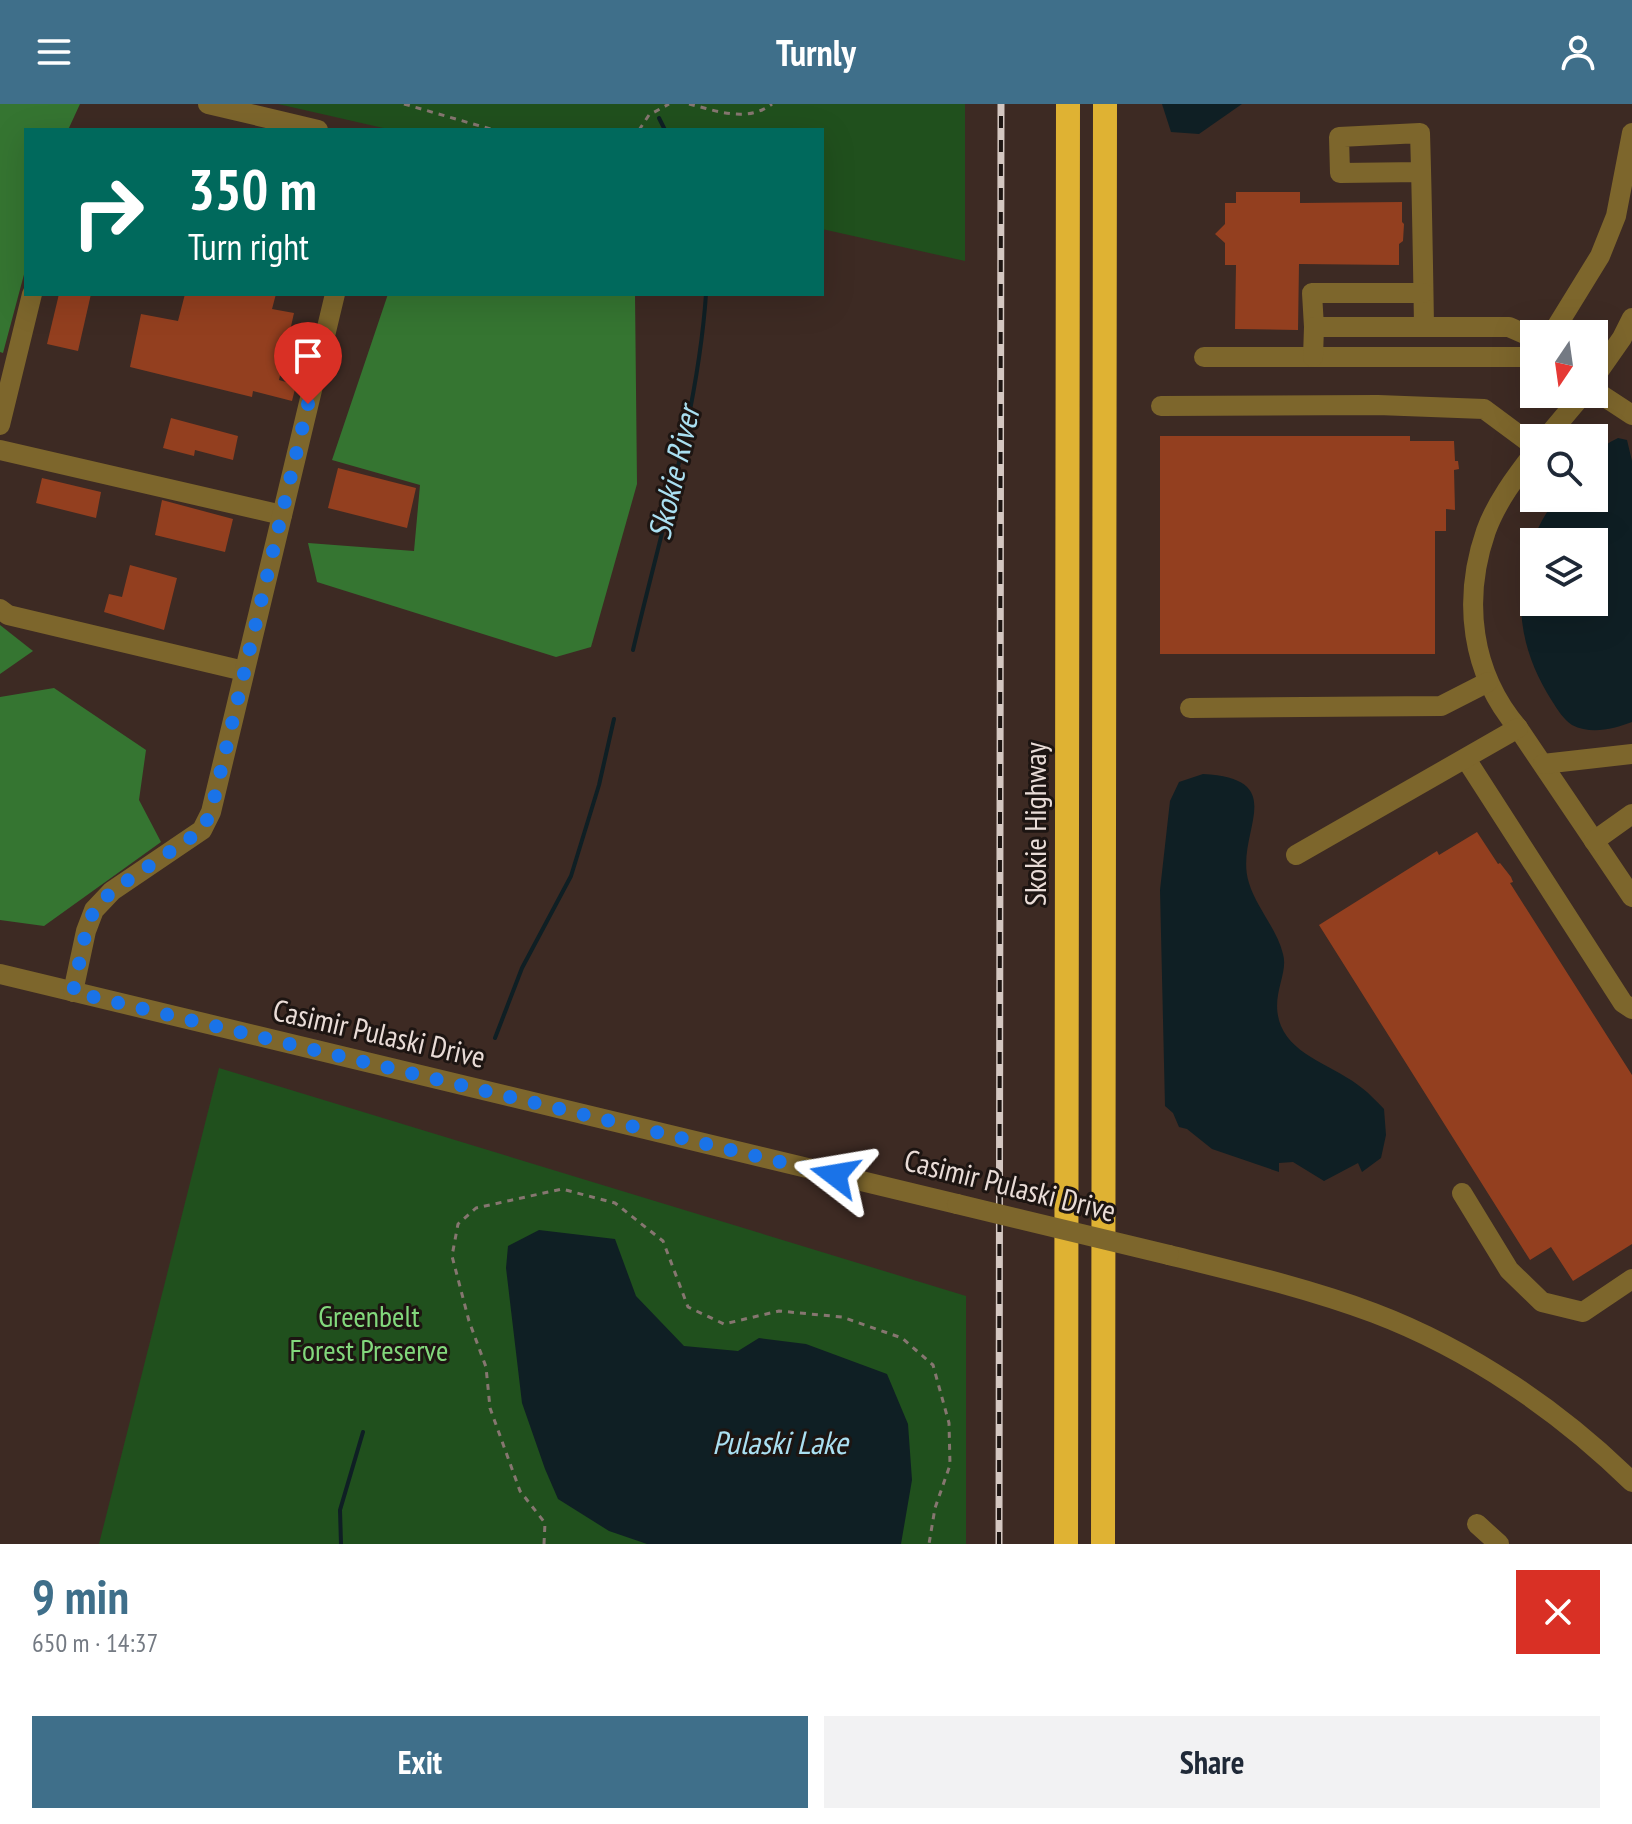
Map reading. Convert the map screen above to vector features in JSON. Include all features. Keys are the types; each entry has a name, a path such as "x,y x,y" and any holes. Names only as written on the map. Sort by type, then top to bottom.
{"highway":[{"name":"Skokie Highway","path":"1066,1544 1068,104"},
{"path":"1103,1544 1105,104"}],"street":[{"path":"208,104 310,128"},
{"path":"1561,320 1600,256 1616,216 1632,133"},
{"path":"1421,172 1424,326"},
{"path":"1313,357 1312,293 1423,293"},
{"path":"0,425 32,296"},
{"path":"73,992 86,931 94,910 112,891 202,830 211,812 335,296"},
{"path":"1608,359 1632,318"},
{"path":"1314,327 1509,327 1520,332"},
{"path":"1204,357 1520,357"},
{"path":"1608,393 1632,415"},
{"path":"1161,406 1378,405 1484,409 1520,436"},
{"path":"1558,424 1571,408"},
{"path":"0,450 282,515"},
{"path":"1520,472 1487,529 1479,558 1473,615 1475,636 1488,682 1503,710 1632,897"},
{"path":"0,609 8,615 244,671"},
{"path":"1190,708 1441,706 1488,682"},
{"path":"1296,855 1518,728"},
{"path":"1543,764 1632,754"},
{"path":"1466,759 1623,1003 1632,1009"},
{"path":"1594,841 1632,814"},
{"name":"Casimir Pulaski Drive","path":"0,974 1307,1290 1377,1314 1488,1369 1579,1435 1632,1482"},
{"path":"1462,1193 1509,1270 1542,1302 1583,1312 1632,1279"},
{"path":"1477,1524 1499,1544"}],"path":[{"path":"404,104 487,128"},
{"path":"640,128 649,115 662,105 669,104"},
{"path":"689,104 741,115 756,114 772,104"},
{"path":"544,1544 545,1523 520,1491 490,1408 486,1367 465,1309 452,1256 458,1224 476,1208 562,1189 615,1203 663,1241 688,1307 724,1324 779,1311 842,1317 902,1338 933,1365 949,1423 950,1465 935,1508 929,1544"}],"green space":[{"path":"0,104 80,104 69,128 24,128 24,274 3,353 0,352"},
{"path":"278,104 965,104 965,261 824,229 824,128 383,128"},
{"path":"387,296 635,296 637,484 591,647 556,657 317,582 308,543 414,551 420,485 332,460"},
{"path":"0,625 33,651 0,674"},
{"path":"54,688 146,750 139,800 161,842 44,926 0,920 0,697"},
{"name":"Greenbelt Forest Preserve","path":"219,1068 966,1296 966,1544 99,1544"}],"water":[{"path":"1162,104 1242,104 1199,134 1171,132"},
{"path":"1618,438 1627,440 1632,461 1632,722 1595,730 1569,723 1544,688 1532,662 1522,616 1608,616 1608,528 1539,528 1548,512 1608,512 1608,443"},
{"path":"1203,774 1230,778 1246,786 1253,798 1254,812 1246,864 1252,892 1283,954 1284,970 1277,1005 1281,1026 1296,1046 1352,1081 1384,1109 1386,1135 1381,1158 1362,1172 1358,1163 1324,1181 1293,1162 1279,1163 1279,1172 1212,1149 1187,1129 1179,1127 1173,1113 1165,1106 1160,890 1170,801 1179,782"},
{"name":"Pulaski Lake","path":"539,1230 615,1239 636,1296 684,1346 738,1351 759,1338 806,1344 887,1374 908,1424 912,1480 901,1544 647,1544 609,1531 558,1499 522,1403 506,1268 508,1246"}],"building":[{"path":"1236,192 1300,192 1300,203 1402,202 1404,224 1403,241 1399,244 1399,265 1299,264 1298,330 1235,329 1236,265 1225,265 1225,243 1215,234 1225,224 1225,203 1236,203"},
{"path":"59,296 91,296 78,351 47,344"},
{"path":"184,296 275,296 272,309 294,313 279,380 296,385 292,401 253,391 252,397 130,367 141,314 178,321"},
{"path":"171,418 238,436 233,460 195,450 194,456 163,448"},
{"path":"1160,436 1410,436 1410,441 1454,441 1455,461 1458,461 1459,469 1454,470 1455,510 1446,509 1446,531 1435,531 1435,654 1160,654"},
{"path":"338,468 416,488 407,528 328,508"},
{"path":"42,478 101,492 96,518 36,503"},
{"path":"162,500 233,519 225,552 155,535"},
{"path":"130,565 177,578 164,630 104,612 109,594 122,597"},
{"path":"1477,832 1498,864 1511,877 1513,882 1510,883 1632,1075 1632,1244 1573,1281 1551,1247 1530,1260 1319,925 1437,851 1439,855"}],"waterway":[{"name":"Skokie River","path":"659,118 664,128"},
{"name":"Skokie River","path":"633,650 687,428 706,296"},
{"name":"Skokie River","path":"495,1038 522,968 571,876 599,785 614,719"},
{"name":"Skokie River","path":"341,1544 340,1510 363,1432"}],"railway":[{"path":"999,1544 1001,104"}],"route":[{"path":"308,404 211,812 202,830 112,891 94,910 86,931 73,992 835,1175"}]}
